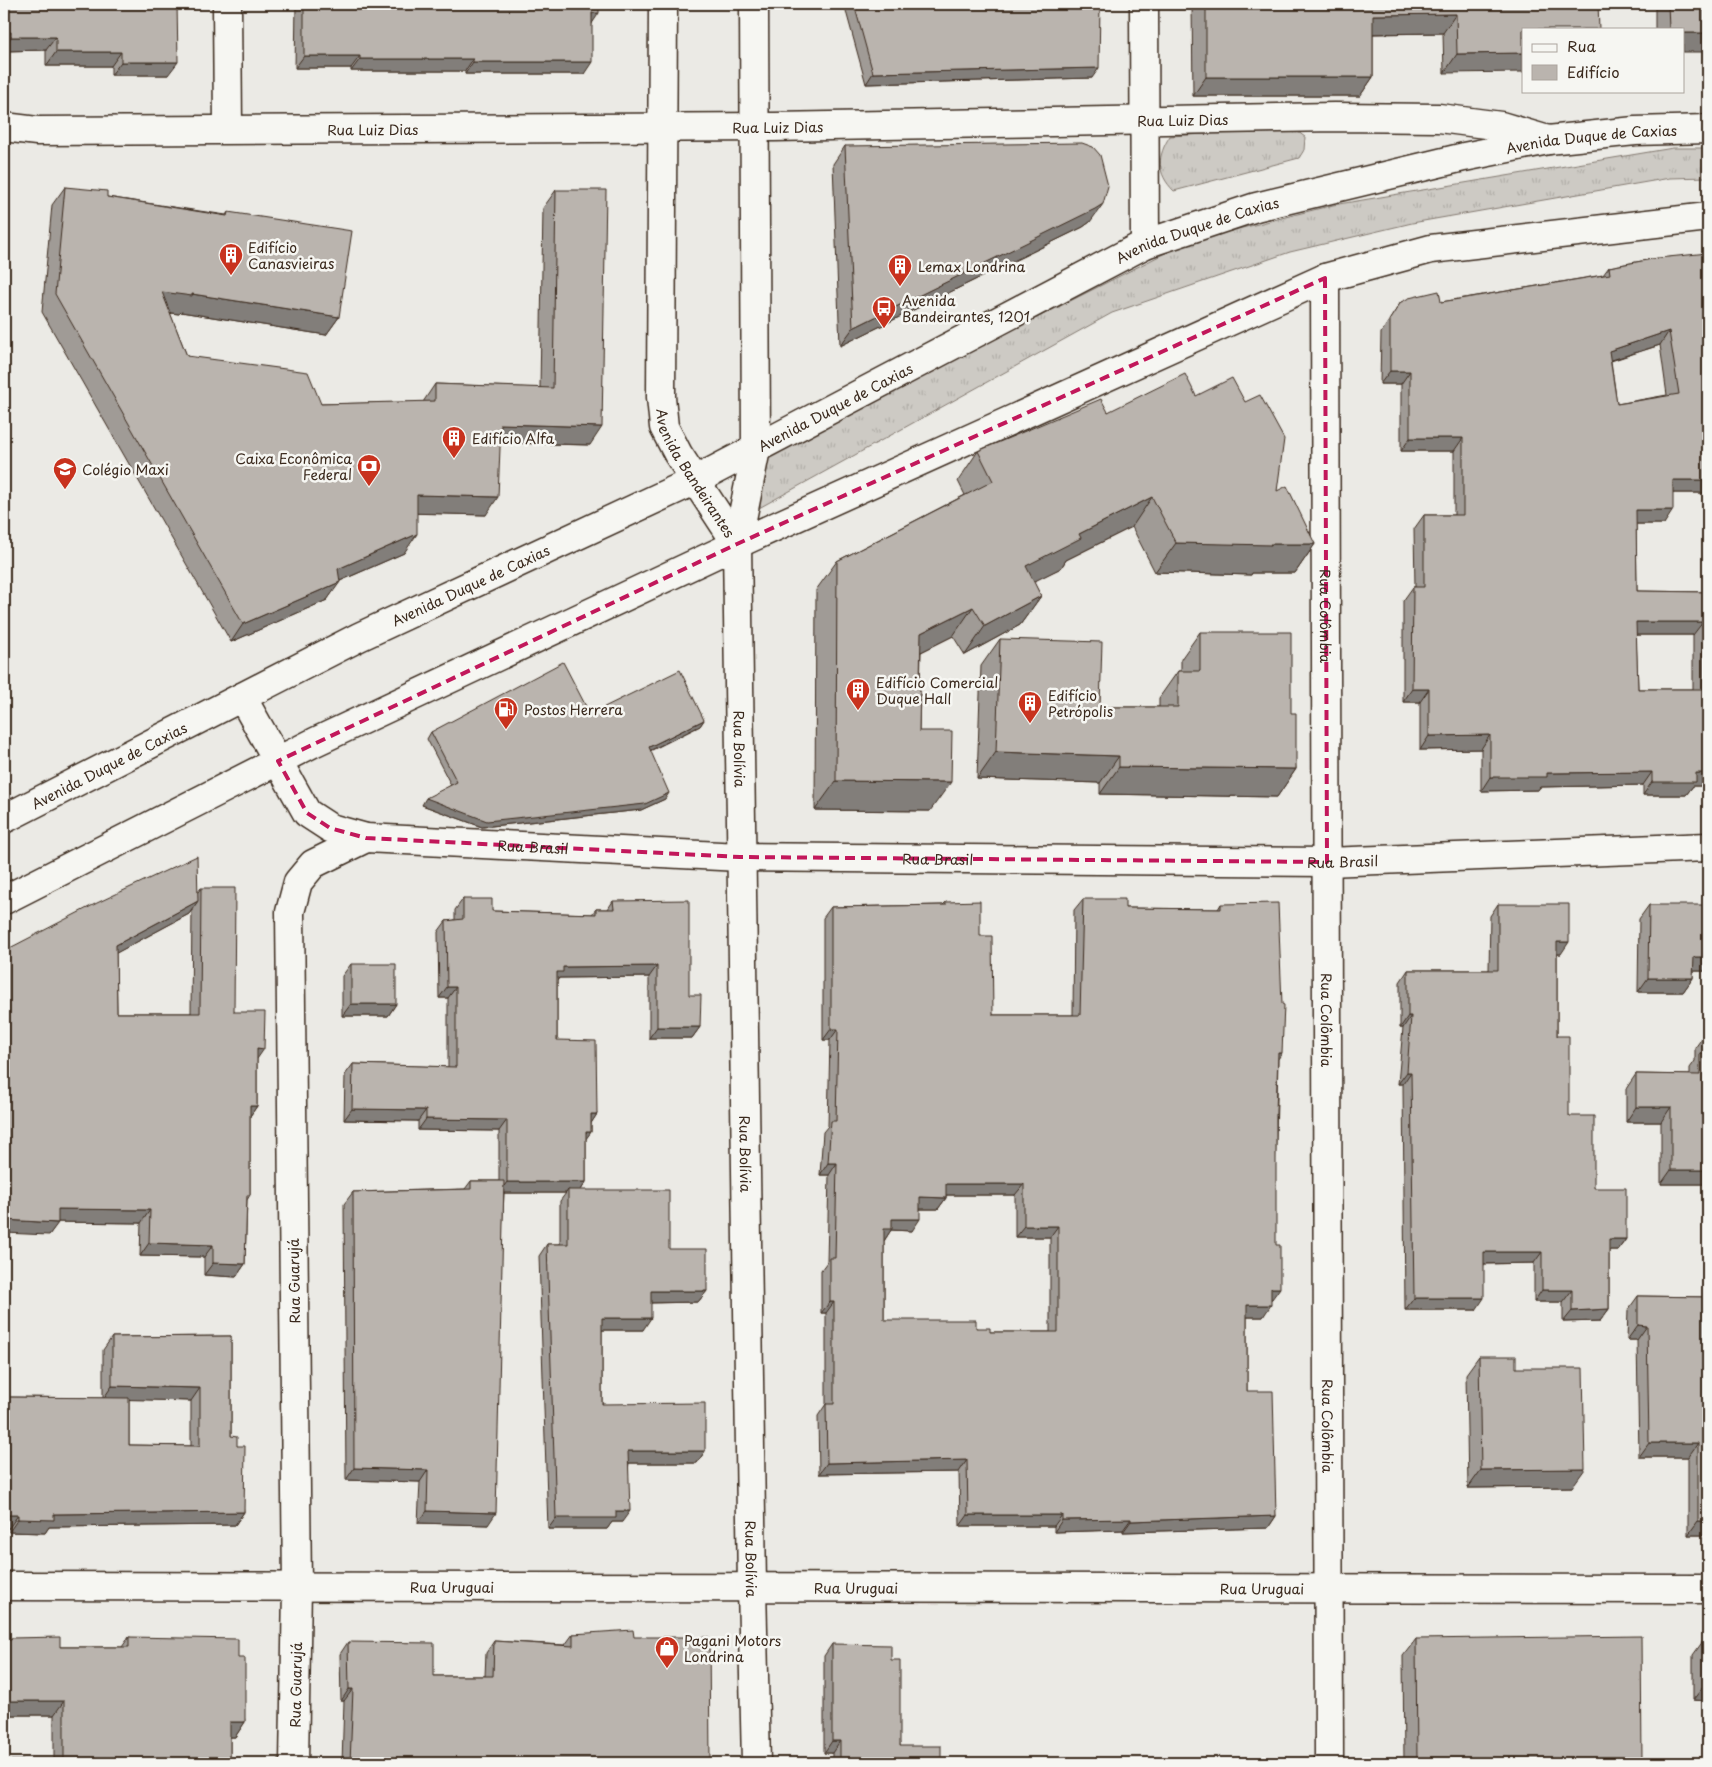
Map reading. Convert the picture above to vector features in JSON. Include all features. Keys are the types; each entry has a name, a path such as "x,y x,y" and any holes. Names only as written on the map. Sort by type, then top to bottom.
{"street":[{"path":"227,4 228,129"},
{"name":"Avenida Bandeirantes","path":"663,4 661,397 664,427 694,481 737,544"},
{"name":"Avenida Bandeirantes","path":"737,544 756,449 754,4"},
{"path":"1144,4 1145,244"},
{"name":"Rua Luiz Dias","path":"4,127 37,130 663,128 1334,117 1438,118 1501,126 1548,140"},
{"name":"Avenida Duque de Caxias","path":"4,819 359,637 694,481 1145,244 1256,207 1464,157 1548,140 1635,130 1708,129"},
{"path":"4,900 278,761 737,544 1325,278 1431,249 1708,217"},
{"name":"Rua Colômbia","path":"1325,278 1330,1763"},
{"name":"Rua Bolívia","path":"737,544 740,858 756,1763"},
{"name":"Rua Brasil","path":"242,698 307,813 316,821 330,828 366,838 740,858 1327,862 1708,847"},
{"name":"Rua Guarujá","path":"294,1763 297,1587 290,912 298,882 313,864 366,838"},
{"name":"Rua Uruguai","path":"4,1586 1708,1589"}],"highlighted area":[{"path":"1325,278 1327,862 740,857 366,838 330,828 307,813 278,761 737,544"}],"green space":[{"path":"1294,129 1305,137 1304,150 1299,158 1174,191 1161,171 1161,157 1170,136"},
{"path":"1673,148 1708,148 1708,177 1670,178 1412,223 1290,252 1112,313 759,508 767,454 1187,242 1333,205"}],"building":[{"path":"4,4 177,4 178,62 121,62 121,52 56,52 56,37 11,37 11,32 4,32"},
{"path":"304,4 599,4 599,13 592,13 592,62 473,62 473,59 360,59 360,56 304,56"},
{"path":"854,4 1100,4 1099,68 873,73"},
{"path":"1206,4 1598,4 1599,28 1522,28 1522,53 1457,54 1456,14 1373,15 1373,77 1206,77"},
{"path":"1668,4 1708,4 1708,33 1684,33 1684,28 1669,28"},
{"name":"Lemax Londrina","path":"1082,143 1093,147 1100,155 1108,186 1103,204 853,328 845,146"},
{"path":"65,187 107,191 107,197 227,216 228,212 352,231 339,317 192,294 192,296 162,292 187,356 308,372 321,404 435,401 435,384 553,388 556,190 606,190 602,427 501,424 498,497 417,495 417,534 338,569 340,582 243,624 55,294"},
{"path":"1708,253 1708,480 1673,480 1673,510 1636,510 1637,591 1708,592 1708,773 1696,773 1696,782 1652,782 1652,772 1547,773 1547,777 1490,777 1490,735 1429,736 1429,689 1412,689 1413,587 1424,587 1424,515 1463,515 1463,438 1410,438 1410,371 1390,371 1390,319 1401,302 1409,298 1439,291 1441,302 1610,274 1609,267 1658,258","holes":["1669,331 1679,394 1617,404 1609,351","1636,622 1703,622 1703,689 1638,689"]},
{"path":"1185,374 1196,396 1232,378 1245,402 1260,395 1284,439 1277,491 1287,486 1315,544 1176,543 1152,497 1079,534 1081,538 1026,566 1041,596 985,626 973,607 921,633 919,731 952,731 951,782 836,781 837,561 993,481 978,451 1101,399 1108,412"},
{"path":"1200,632 1291,632 1291,713 1296,713 1296,769 1119,767 1119,756 996,752 1000,639 1102,642 1100,707 1178,707 1178,671 1200,671"},
{"path":"563,662 590,714 680,670 704,720 649,747 669,793 645,804 487,821 426,798 457,782 431,732"},
{"path":"197,856 198,901 116,945 117,1013 200,1013 201,888 235,888 234,1012 265,1012 264,1049 257,1048 257,1106 250,1106 250,1195 247,1195 245,1264 213,1263 213,1245 149,1243 150,1210 58,1209 58,1223 4,1220 4,951 97,903"},
{"path":"463,899 492,899 492,911 596,914 596,909 614,909 613,901 689,900 689,995 701,995 700,1027 657,1027 657,966 563,967 563,972 557,972 557,1040 596,1041 597,1114 591,1114 591,1132 586,1132 586,1182 507,1182 507,1120 426,1119 426,1110 352,1109 353,1064 456,1067 456,987 447,987 446,921 463,919"},
{"path":"1083,899 1125,899 1125,908 1221,909 1221,904 1278,903 1282,1004 1284,1005 1282,1053 1278,1053 1276,1113 1276,1245 1280,1245 1280,1288 1271,1288 1271,1305 1247,1305 1247,1391 1273,1391 1276,1516 1131,1521 1131,1519 1062,1520 1062,1515 968,1515 967,1460 827,1463 826,1404 834,1404 834,1302 830,1302 830,1258 835,1258 837,1163 828,1163 831,1121 836,1121 838,1029 831,1029 831,907 946,905 946,902 980,901 980,936 992,936 993,1015 1080,1015","holes":["946,1184 1024,1184 1024,1226 1058,1226 1058,1332 990,1332 990,1328 976,1328 976,1320 884,1320 884,1229 892,1229 892,1219 920,1219 920,1197 946,1198"]},
{"path":"1498,904 1569,904 1569,942 1557,942 1557,1036 1569,1036 1569,1116 1594,1116 1594,1188 1626,1188 1626,1239 1609,1239 1609,1309 1572,1311 1572,1290 1542,1290 1542,1252 1484,1252 1484,1298 1414,1298 1411,1072 1407,1072 1411,1016 1408,1016 1408,970 1498,970"},
{"path":"1649,905 1708,905 1708,957 1694,957 1693,978 1648,978"},
{"path":"351,964 396,964 396,1004 351,1004"},
{"path":"1705,1034 1708,1034 1708,1170 1671,1170 1671,1107 1636,1107 1636,1074 1700,1075 1700,1054 1705,1054"},
{"path":"471,1181 504,1181 496,1513 427,1511 428,1470 354,1468 353,1192 471,1189"},
{"path":"568,1190 669,1190 669,1249 707,1249 707,1291 651,1291 651,1318 602,1318 602,1404 705,1403 705,1451 628,1451 630,1511 616,1511 616,1518 556,1518 547,1244 568,1244"},
{"path":"1638,1296 1708,1297 1708,1521 1698,1521 1698,1443 1649,1443 1647,1326 1638,1325"},
{"path":"231,1336 231,1436 237,1437 237,1446 245,1446 244,1512 54,1514 54,1520 18,1519 18,1515 4,1515 4,1397 129,1398 129,1445 200,1446 200,1388 112,1386 112,1337"},
{"path":"1479,1356 1516,1356 1516,1368 1583,1368 1585,1469 1481,1470"},
{"path":"633,1630 634,1637 709,1637 710,1763 350,1763 353,1689 349,1689 348,1642 434,1643 434,1676 493,1676 494,1641 573,1646 573,1634"},
{"path":"1641,1636 1642,1763 1417,1763 1416,1639"},
{"path":"60,1637 60,1647 129,1647 129,1637 238,1639 238,1658 245,1658 245,1722 230,1722 230,1763 11,1763 11,1761 64,1761 64,1701 4,1701 4,1640 11,1640 11,1638"},
{"path":"1706,1637 1708,1637 1708,1683 1706,1683"},
{"path":"832,1644 891,1645 891,1660 900,1660 900,1746 941,1746 941,1763 840,1763 840,1741 832,1741"}],"place":[{"name":"Edifício Canasvieiras","path":"231,276"},
{"name":"Lemax Londrina","path":"900,287"},
{"name":"Avenida Bandeirantes, 1201","path":"884,329"},
{"name":"Edifício Alfa","path":"454,459"},
{"name":"Caixa Econômica Federal","path":"369,487"},
{"name":"Colégio Maxi","path":"65,490"},
{"name":"Edifício Comercial Duque Hall","path":"858,711"},
{"name":"Edifício Petrópolis","path":"1030,724"},
{"name":"Postos Herrera","path":"506,730"},
{"name":"Pagani Motors Londrina","path":"667,1669"}]}
